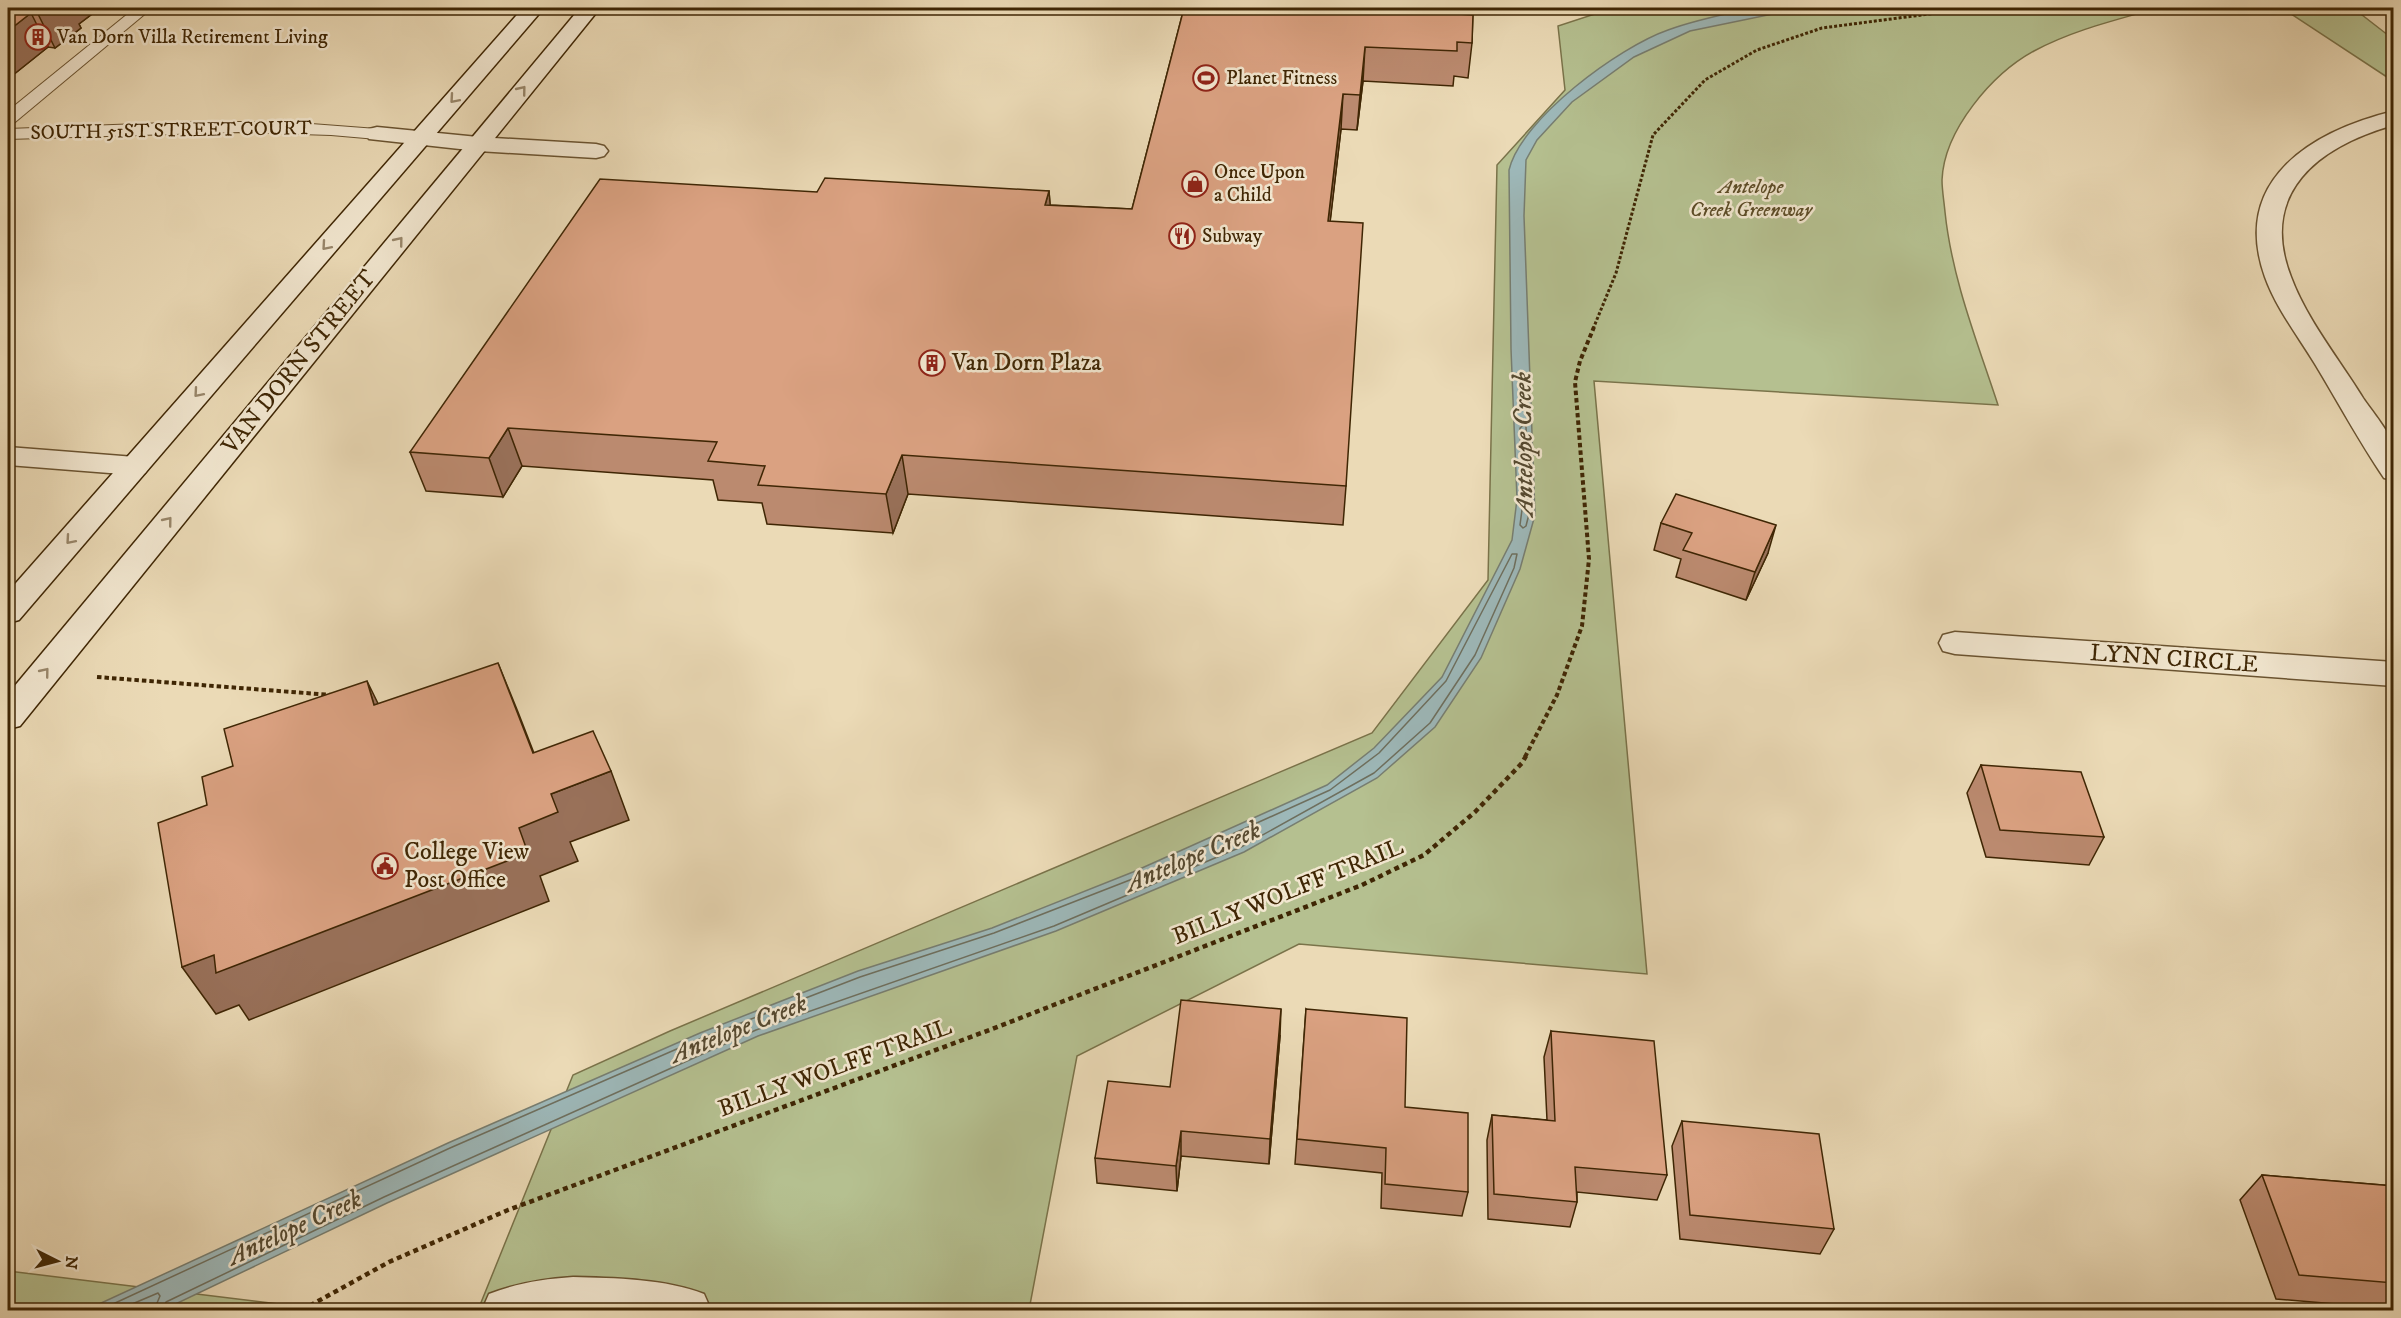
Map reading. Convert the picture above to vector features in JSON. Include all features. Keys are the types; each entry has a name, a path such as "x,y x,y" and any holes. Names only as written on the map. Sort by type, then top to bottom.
{"main road":[{"path":"8,612 534,8"},
{"name":"VAN DORN STREET","path":"8,717 590,8"},
{"path":"2394,118 2351,131 2326,144 2293,169 2276,193 2268,228 2274,267 2291,303 2394,471"},
{"name":"SOUTH 51ST STREET COURT","path":"377,134 478,144 596,150"},
{"path":"8,456 135,466"},
{"name":"LYNN CIRCLE","path":"1955,643 2394,674"},
{"path":"505,1311 529,1302 579,1298 688,1311"}],"lane":[{"path":"8,119 144,8"},
{"name":"SOUTH 51ST STREET COURT","path":"8,134 250,125 324,128 377,134"}],"path":[{"name":"BILLY WOLFF TRAIL","path":"302,1311 389,1262 508,1210 992,1029 1351,889 1424,855 1475,812 1522,763 1557,694 1582,626 1588,559 1575,382 1580,361 1616,273 1653,135 1705,80 1757,50 1822,28 1975,8"},
{"path":"95,677 332,695 340,699"}],"green space":[{"name":"Antelope Creek Greenway","path":"1613,8 2158,8 2064,37 2018,61 2002,74 1973,105 1951,142 1942,180 1948,237 1966,310 1998,405 1594,381 1647,974 1299,944 1077,1056 1029,1310 688,1310 579,1298 529,1302 505,1310 478,1310 573,1075 670,1031 1372,733 1488,580 1497,165 1565,90 1558,26"},
{"path":"2282,8 2353,8 2393,39 2393,81"},
{"path":"8,1271 328,1310 8,1310"}],"water":[{"name":"Antelope Creek","path":"1753,8 1802,8 1690,31 1634,57 1572,102 1537,140 1526,160 1524,216 1535,515 1520,569 1481,658 1435,727 1377,778 1244,852 1056,931 758,1036 387,1203 163,1310 86,1310 448,1143 700,1033 858,971 992,928 1133,872 1327,785 1374,748 1442,677 1512,540 1517,499 1511,349 1509,170 1517,150 1532,129 1552,108 1599,68 1624,52 1678,26"}],"building":[{"path":"8,8 47,8 38,14 31,13 8,31"},
{"name":"Van Dorn Plaza","path":"1184,8 1459,8 1459,14 1473,15 1472,43 1457,42 1457,51 1365,47 1360,95 1343,94 1328,221 1363,223 1346,486 902,455 886,494 758,485 765,466 708,461 717,442 508,428 489,458 410,452 600,179 817,192 825,178 1049,191 1045,205 1132,209"},
{"path":"1676,494 1776,525 1755,572 1683,550 1692,533 1661,523"},
{"name":"College View Post Office","path":"498,663 533,753 593,731 611,771 551,794 558,812 519,828 528,853 216,973 214,955 182,967 158,823 207,805 202,777 233,766 224,729 367,681 374,705"},
{"path":"1981,765 2081,772 2104,837 2000,830"},
{"path":"1181,1000 1281,1009 1270,1139 1181,1131 1176,1166 1095,1158 1108,1081 1170,1087"},
{"path":"1306,1009 1407,1018 1405,1107 1468,1113 1468,1192 1385,1184 1386,1148 1297,1139"},
{"path":"1551,1031 1654,1041 1667,1175 1575,1167 1577,1202 1494,1194 1492,1115 1555,1121"},
{"path":"1682,1121 1819,1134 1834,1229 1690,1215"},
{"path":"2262,1175 2394,1186 2394,1283 2299,1275"}],"place":[{"name":"Van Dorn Villa Retirement Living","path":"38,37"},
{"name":"Planet Fitness","path":"1206,78"},
{"name":"Once Upon a Child","path":"1195,184"},
{"name":"Subway","path":"1182,236"},
{"name":"Van Dorn Plaza","path":"932,363"},
{"name":"College View Post Office","path":"385,866"}]}
